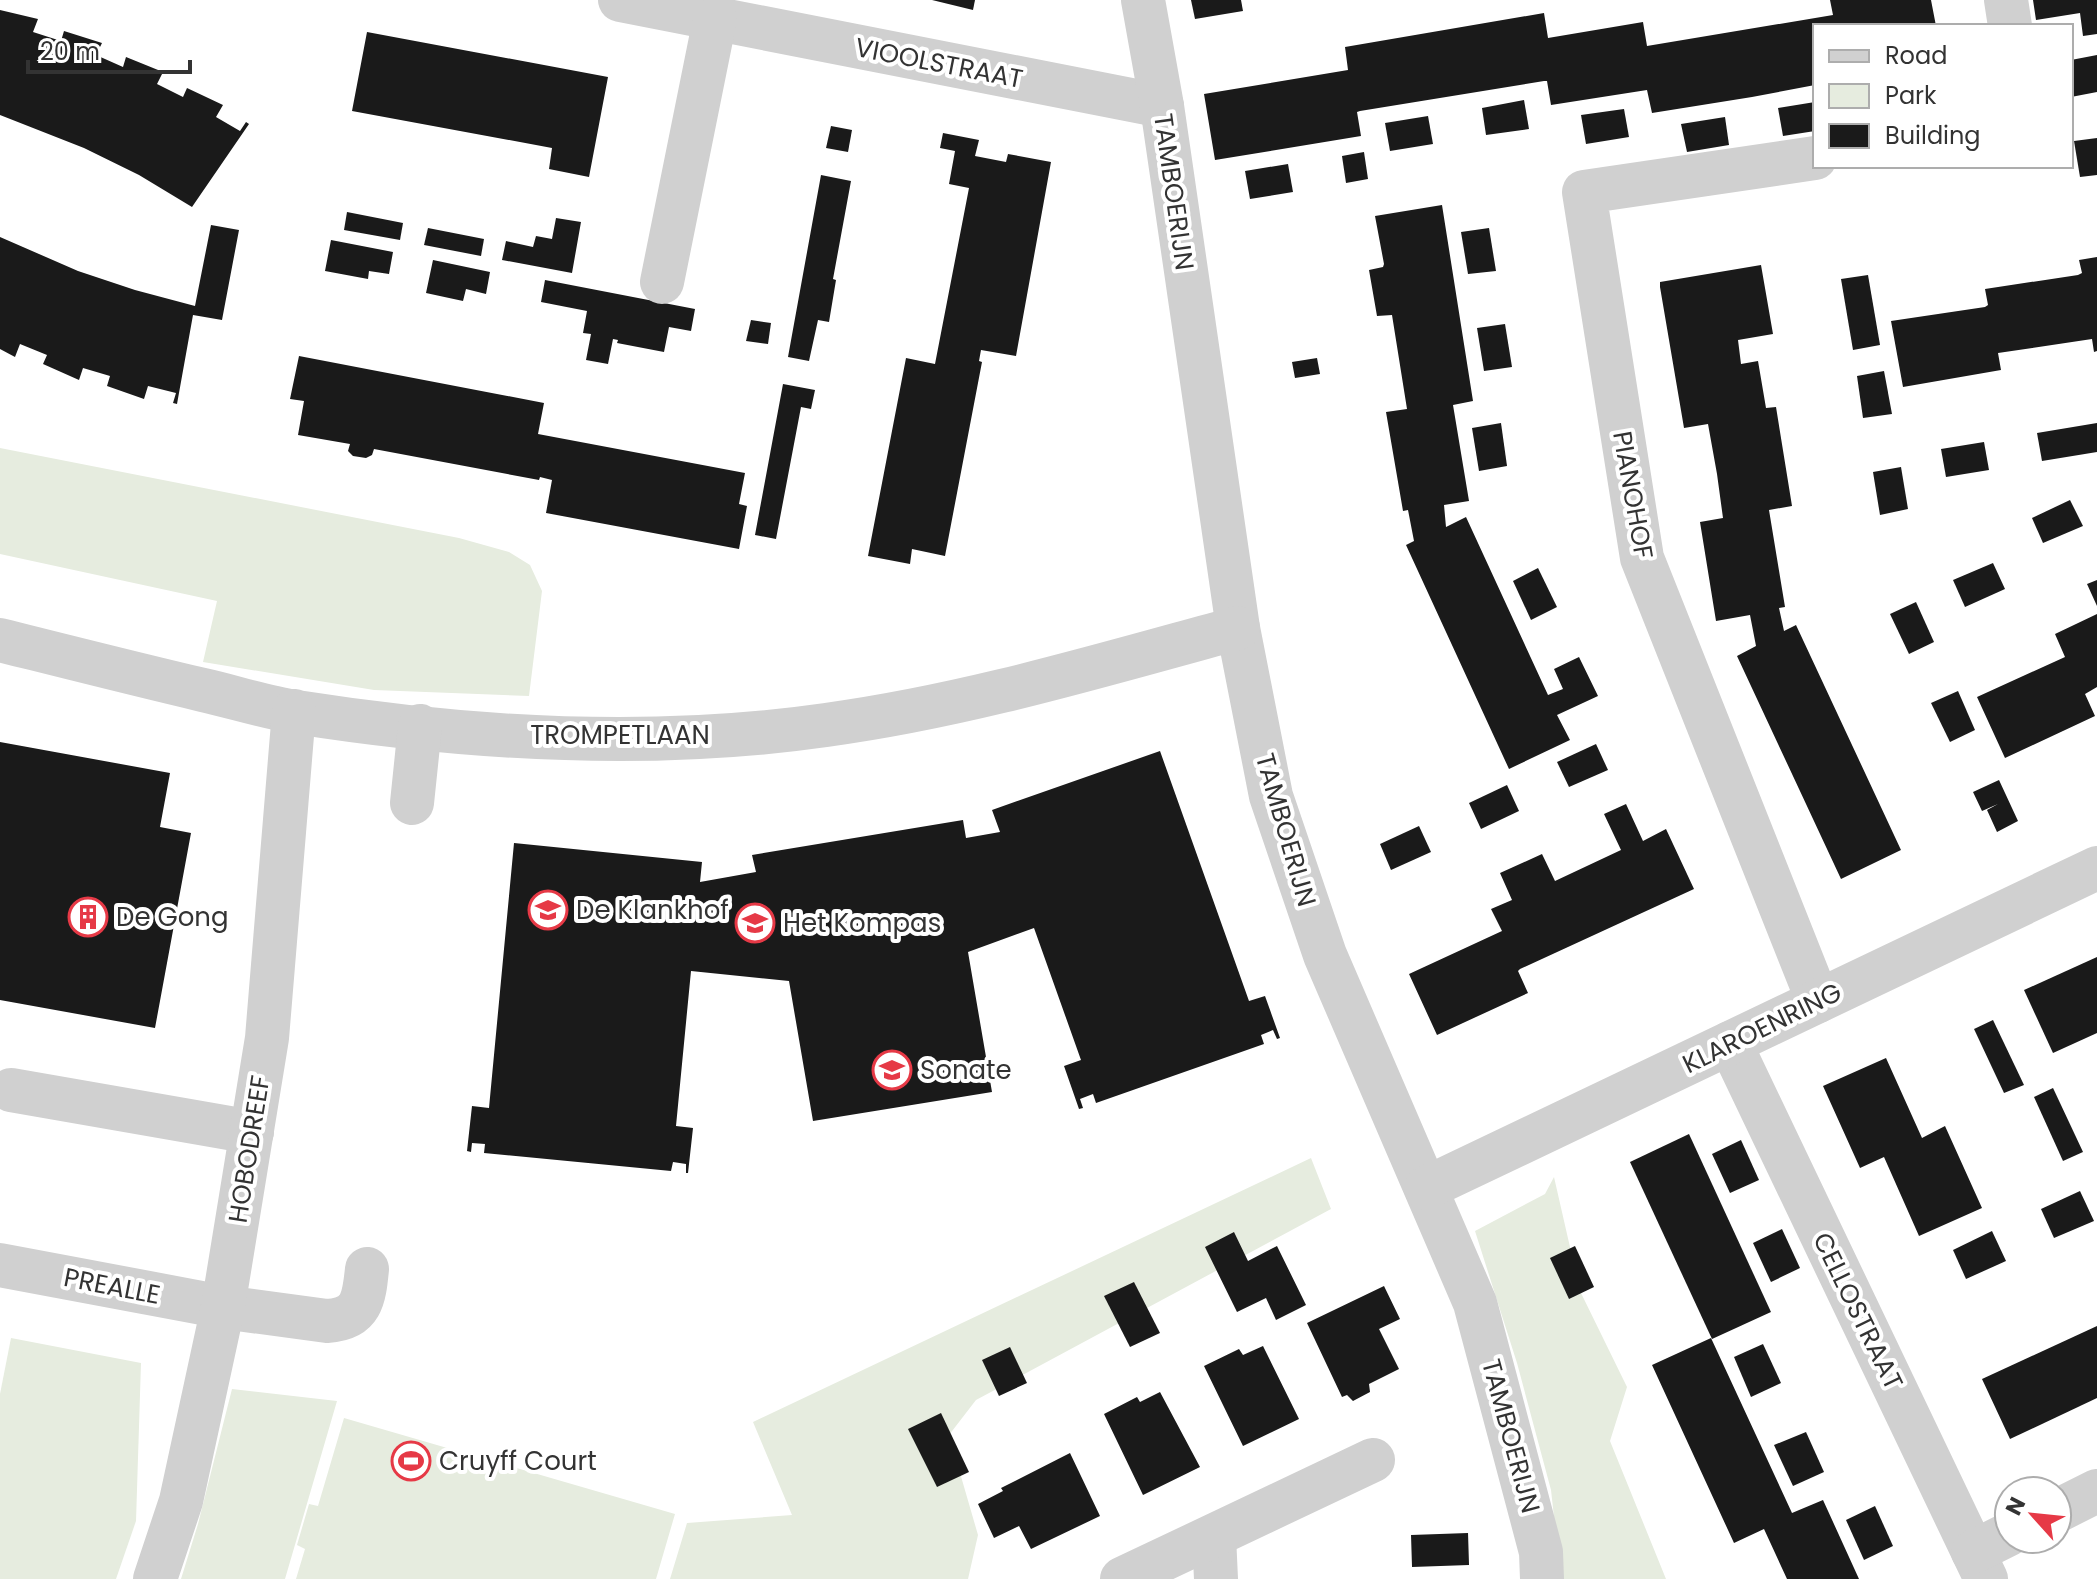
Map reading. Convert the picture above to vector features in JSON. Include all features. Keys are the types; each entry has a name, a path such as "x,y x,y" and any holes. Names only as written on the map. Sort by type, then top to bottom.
{"street":[{"name":"VIOOLSTRAAT","path":"620,0 1162,106"},
{"name":"TAMBOERIJN","path":"1143,0 1162,106 1238,628 1276,811 1325,955 1475,1303 1541,1552 1542,1579"},
{"path":"2006,0 2010,24"},
{"path":"662,282 715,19"},
{"name":"PIANOHOF","path":"1813,158 1584,192 1642,558 1818,1001"},
{"name":"TROMPETLAAN","path":"0,640 294,711 493,734 602,739 713,736 824,725 931,707 1025,686 1238,628"},
{"name":"HOBODREEF","path":"155,1579 181,1501 223,1307 252,1132 267,1038 294,711"},
{"path":"412,803 420,726"},
{"name":"KLAROENRING","path":"1426,1188 2097,868"},
{"name":"CELLOSTRAAT","path":"1730,1043 1990,1555"},
{"path":"11,1090 252,1132"},
{"name":"PREALLE","path":"0,1265 223,1307 327,1321 341,1321 356,1312 364,1296 367,1269"},
{"path":"1122,1579 1373,1460"},
{"path":"2073,1503 2097,1491"},
{"path":"1214,1536 1216,1579"}],"green space":[{"path":"0,448 459,538 509,552 530,565 542,591 529,696 374,690 203,662 217,601 0,554"},
{"path":"1311,1158 1331,1209 976,1400 949,1435 978,1535 968,1579 670,1579 687,1523 792,1515 753,1422"},
{"path":"1554,1177 1580,1291 1627,1387 1610,1441 1666,1579 1561,1579 1551,1490 1517,1363 1475,1231 1545,1194"},
{"path":"11,1338 141,1363 136,1521 116,1579 0,1579 0,1394"},
{"path":"232,1389 337,1401 285,1579 181,1579"},
{"name":"Cruyff Court","path":"344,1418 675,1514 656,1579 296,1579 305,1549 297,1545 309,1504 318,1506"}],"building":[{"path":"932,0 975,0 973,10"},
{"path":"1191,0 1241,0 1243,11 1195,19"},
{"path":"1830,0 1931,0 1936,24 1813,24 1813,85 1752,97 1652,113 1647,90 1551,105 1547,81 1544,81 1360,111 1357,112 1361,136 1215,160 1204,94 1348,70 1345,47 1544,13 1548,38 1643,22 1647,46 1833,15"},
{"path":"2033,0 2097,0 2097,34 2083,36 2080,13 2036,20"},
{"path":"0,10 38,19 33,32 61,41 64,31 102,43 96,55 123,67 126,57 163,72 157,84 183,97 187,88 223,105 216,117 240,131 246,122 249,124 192,207 139,175 84,148 0,115"},
{"path":"367,32 608,77 589,177 549,169 552,148 352,111"},
{"path":"2097,55 2097,92 2073,97 2073,60"},
{"path":"1524,100 1529,129 1486,135 1482,108"},
{"path":"1813,102 1813,131 1783,136 1778,108"},
{"path":"1624,109 1629,137 1586,144 1581,115"},
{"path":"1428,116 1433,144 1390,151 1385,123"},
{"path":"1725,117 1729,145 1687,152 1681,124"},
{"path":"831,126 852,130 848,152 826,148"},
{"path":"943,133 979,140 975,156 1006,162 1008,154 1051,162 1016,356 981,350 979,361 982,362 945,556 912,549 910,564 868,556 906,358 935,364 969,188 949,184 955,151 940,148"},
{"path":"2097,138 2097,175 2080,177 2074,141"},
{"path":"1364,152 1368,179 1346,183 1342,156"},
{"path":"1288,164 1293,192 1250,199 1245,171"},
{"path":"821,175 851,181 833,279 836,280 829,322 818,320 809,361 788,357"},
{"path":"1442,205 1473,401 1453,405 1469,501 1444,505 1446,527 1466,517 1548,695 1563,689 1554,669 1579,657 1598,696 1557,715 1570,740 1509,769 1406,545 1414,541 1408,510 1403,511 1386,412 1407,409 1392,315 1377,316 1369,270 1383,267 1384,264 1375,216"},
{"path":"347,212 403,223 400,240 344,230"},
{"path":"556,218 581,222 572,273 502,260 506,241 533,247 536,236 552,239"},
{"path":"211,225 239,230 222,320 193,315 177,404 173,403 176,393 148,386 144,399 107,386 110,376 83,368 79,380 43,364 47,355 20,344 15,357 0,349 0,237 78,271 195,306"},
{"path":"428,228 484,239 481,256 424,245"},
{"path":"1489,228 1496,271 1468,274 1461,232"},
{"path":"331,240 393,252 389,274 369,271 368,279 325,271"},
{"path":"2097,257 2097,351 2094,352 2092,339 1998,353 2001,370 1903,387 1891,321 1985,307 1988,305 1985,289 2078,275 2082,273 2079,260"},
{"path":"433,260 490,272 486,294 466,289 463,301 426,293"},
{"path":"1761,265 1773,334 1738,340 1741,364 1758,361 1766,408 1776,407 1792,506 1769,510 1785,607 1779,608 1784,631 1796,625 1901,850 1841,879 1737,656 1756,646 1750,615 1716,621 1700,522 1723,518 1717,474 1708,424 1684,428 1660,287 1660,282"},
{"path":"1868,275 1880,345 1853,350 1841,279"},
{"path":"545,280 695,309 691,331 669,327 664,352 617,343 618,340 613,339 608,364 586,360 591,334 583,333 587,311 541,302"},
{"path":"751,320 771,323 768,344 746,341"},
{"path":"1505,324 1512,367 1484,371 1477,328"},
{"path":"299,356 544,403 538,434 745,473 739,504 747,506 739,549 546,513 552,480 374,449 372,455 366,458 353,456 348,451 350,444 298,435 304,401 290,399"},
{"path":"1317,358 1320,374 1295,378 1292,362"},
{"path":"1884,371 1892,414 1863,418 1857,376"},
{"path":"783,384 815,390 811,409 801,407 776,539 755,535"},
{"path":"1501,423 1507,466 1479,471 1472,428"},
{"path":"2097,423 2097,452 2042,461 2037,433"},
{"path":"1984,442 1989,470 1946,477 1941,449"},
{"path":"1901,467 1908,509 1880,515 1873,472"},
{"path":"2070,500 2083,526 2043,543 2032,518"},
{"path":"1993,563 2005,589 1965,607 1953,580"},
{"path":"1538,568 1557,607 1531,620 1513,581"},
{"path":"2097,580 2097,606 2087,584"},
{"path":"1916,602 1934,642 1909,654 1890,614"},
{"path":"2097,614 2097,687 2085,694 2095,716 2005,758 1977,697 2065,657 2055,634"},
{"path":"1958,691 1975,730 1950,742 1931,703"},
{"name":"De Gong","path":"0,742 170,773 160,827 191,833 155,1028 0,1000"},
{"path":"1596,744 1608,770 1569,787 1557,762"},
{"path":"1160,751 1249,1001 1265,996 1280,1038 1277,1039 1273,1030 1261,1035 1264,1044 1096,1103 1093,1094 1080,1099 1083,1108 1079,1109 1064,1066 1081,1060 1034,928 968,952 992,1092 813,1121 789,981 691,971 676,1126 693,1128 688,1173 686,1164 673,1162 671,1171 484,1153 485,1144 472,1143 471,1152 467,1151 472,1106 489,1108 514,843 702,862 700,882 756,872 752,855 963,820 966,838 1000,832 992,810"},
{"path":"1999,780 2018,821 1997,832 1987,810 1998,804 1982,811 1973,792"},
{"path":"1507,785 1519,811 1481,829 1469,803"},
{"path":"1626,804 1643,841 1666,829 1694,889 1520,969 1518,971 1528,993 1437,1035 1409,974 1502,931 1491,909 1512,900 1500,873 1542,854 1555,881 1621,850 1604,814"},
{"path":"1419,826 1431,852 1391,870 1380,844"},
{"path":"2097,957 2097,1033 2053,1053 2024,990"},
{"path":"1993,1020 2024,1085 2004,1093 1974,1029"},
{"path":"1886,1058 1922,1138 1945,1126 1982,1208 1919,1236 1884,1157 1860,1168 1823,1086"},
{"path":"2053,1088 2083,1152 2063,1161 2034,1097"},
{"path":"1689,1134 1771,1312 1712,1339 1630,1162"},
{"path":"1741,1140 1759,1180 1730,1193 1712,1154"},
{"path":"2080,1191 2094,1221 2054,1238 2041,1209"},
{"path":"1782,1229 1800,1268 1771,1282 1753,1243"},
{"path":"1992,1231 2006,1261 1966,1279 1953,1250"},
{"path":"1234,1232 1248,1261 1277,1246 1306,1305 1276,1320 1266,1298 1237,1312 1205,1247"},
{"path":"1575,1246 1594,1287 1569,1299 1550,1258"},
{"path":"1134,1282 1160,1333 1130,1347 1104,1296"},
{"path":"1384,1286 1400,1319 1379,1329 1399,1369 1369,1384 1370,1392 1353,1401 1347,1395 1342,1397 1307,1323"},
{"path":"2097,1326 2097,1398 2010,1439 1982,1379"},
{"path":"1711,1338 1792,1513 1823,1500 1859,1579 1787,1579 1764,1529 1734,1543 1652,1365"},
{"path":"1763,1344 1781,1383 1751,1397 1734,1357"},
{"path":"1263,1346 1299,1419 1243,1446 1204,1366 1239,1349 1243,1355"},
{"path":"1010,1347 1027,1383 999,1396 982,1360"},
{"path":"1160,1392 1200,1467 1143,1495 1104,1414 1137,1397 1140,1402"},
{"path":"941,1413 969,1472 937,1487 908,1429"},
{"path":"1806,1432 1824,1472 1793,1486 1774,1445"},
{"path":"1070,1453 1100,1516 1031,1549 1019,1526 994,1538 978,1504 1003,1491 1001,1488"},
{"path":"1875,1506 1893,1546 1864,1560 1846,1520"},
{"path":"1468,1533 1469,1565 1412,1567 1411,1535"}],"place":[{"name":"De Klankhof","path":"548,910"},
{"name":"De Gong","path":"88,917"},
{"name":"Het Kompas","path":"755,923"},
{"name":"Sonate","path":"892,1070"},
{"name":"Cruyff Court","path":"411,1461"}]}
